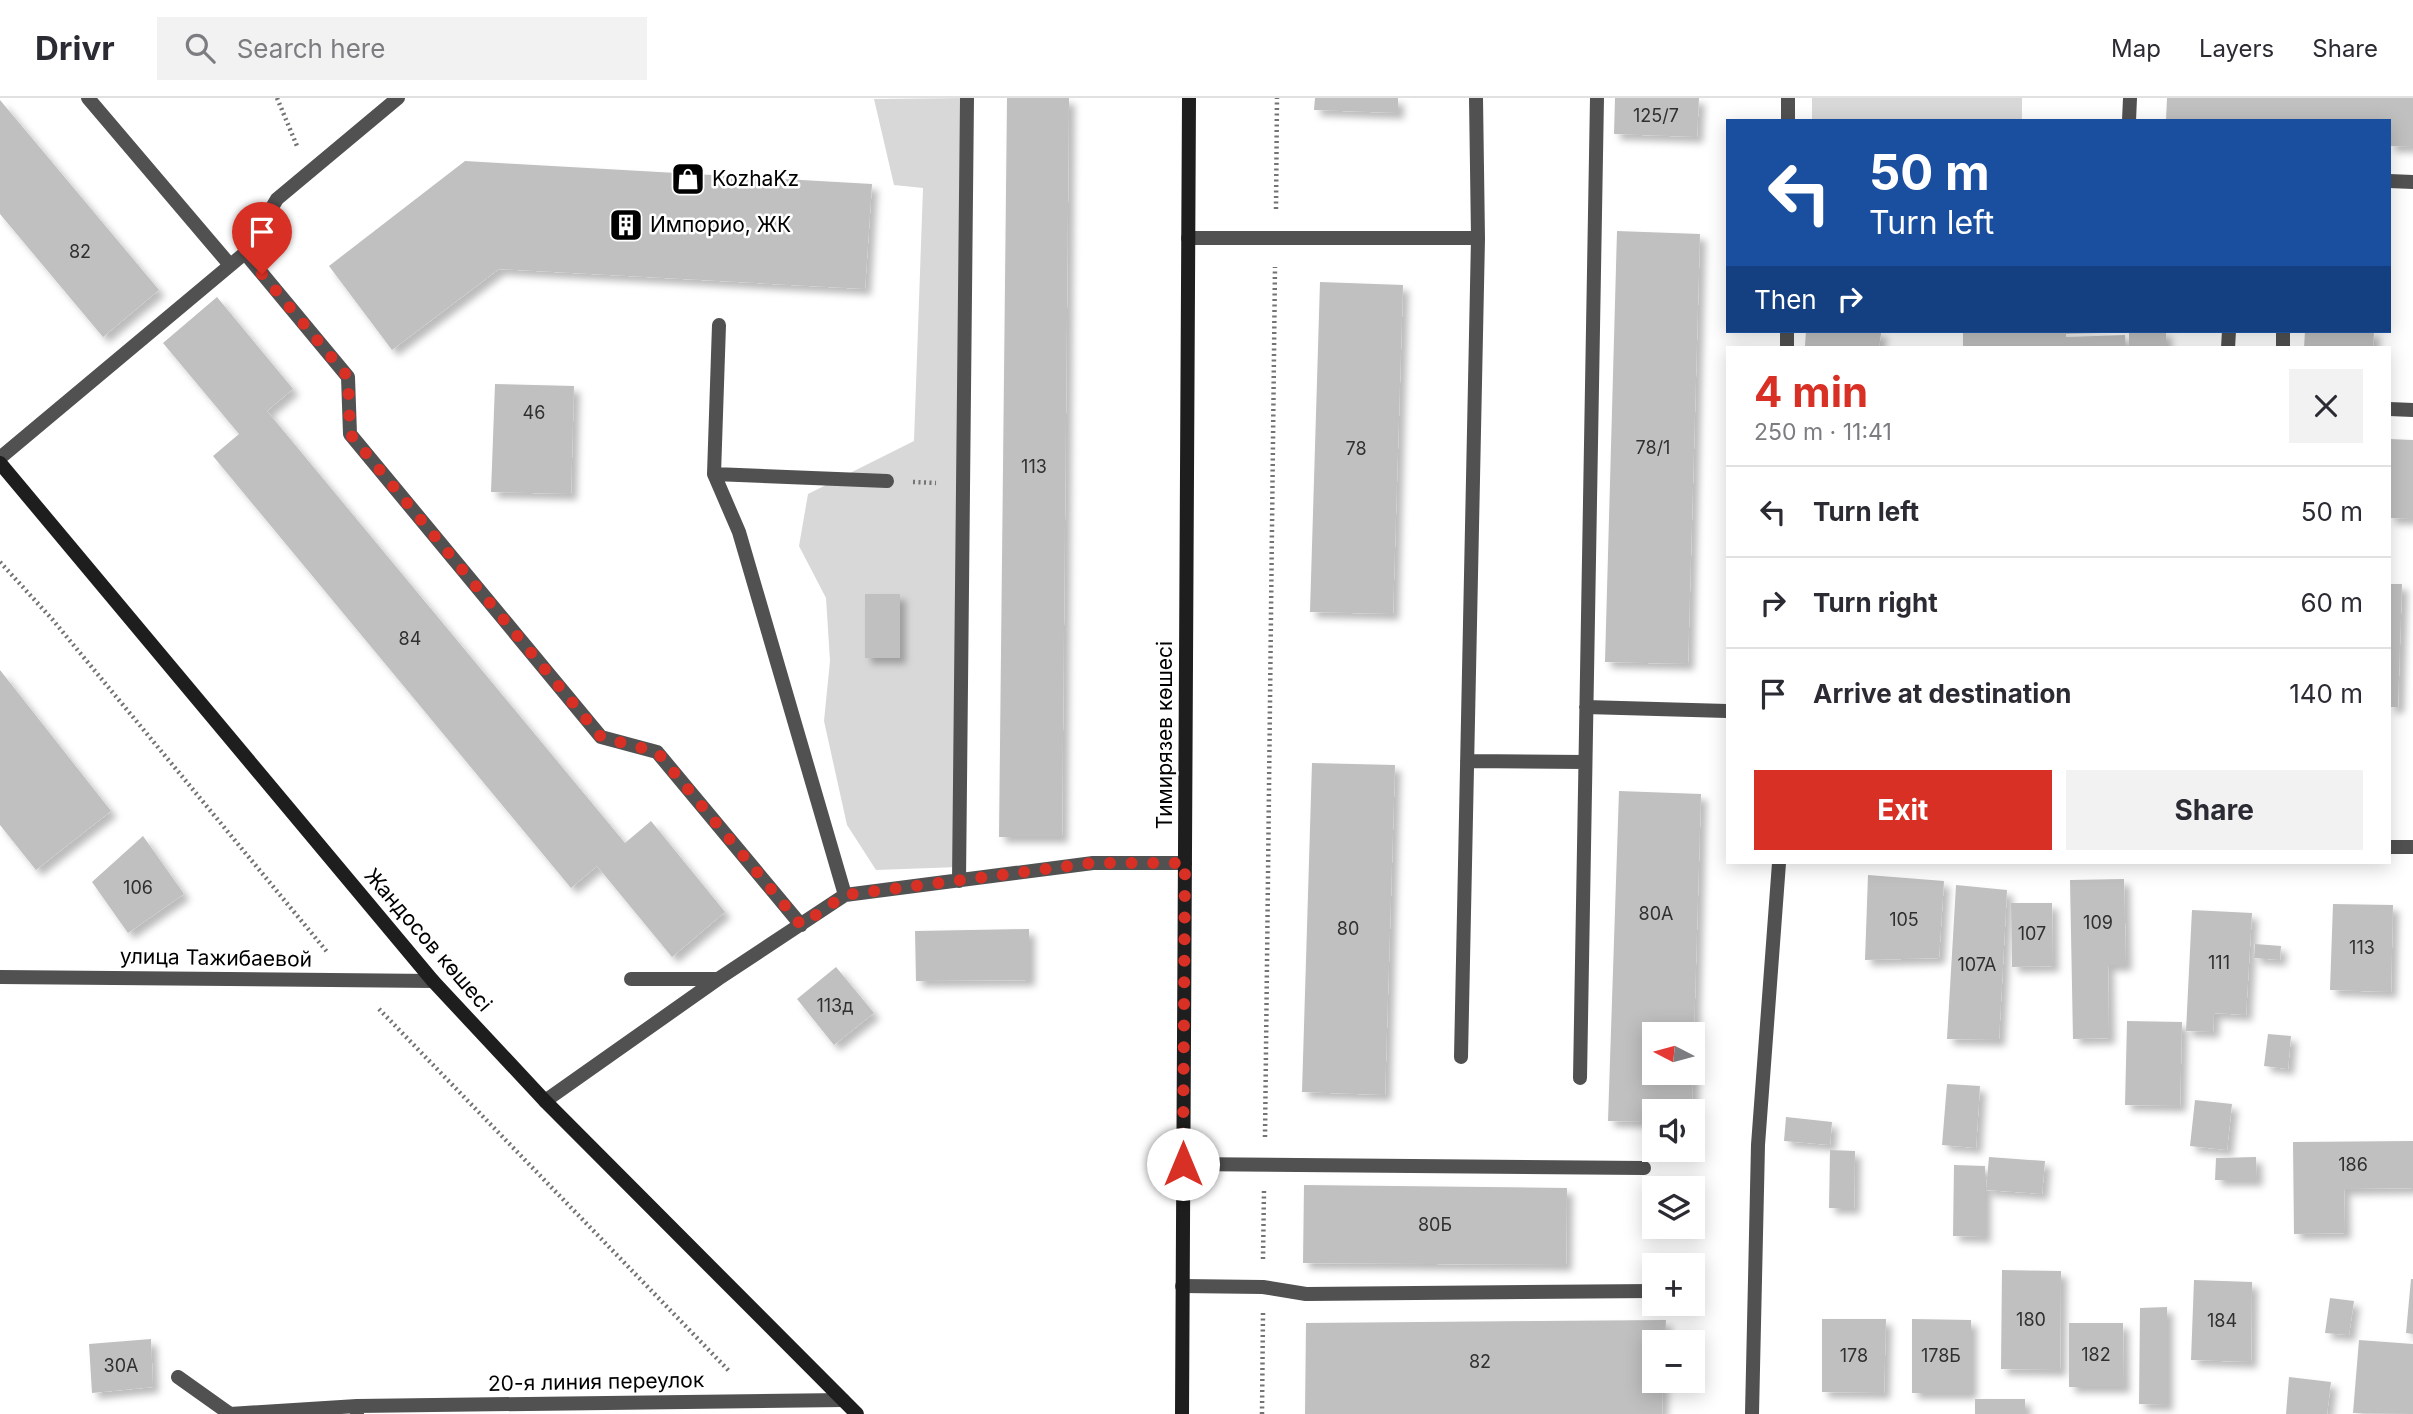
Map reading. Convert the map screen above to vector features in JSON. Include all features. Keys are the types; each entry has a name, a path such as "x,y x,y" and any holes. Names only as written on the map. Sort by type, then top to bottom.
{"main road":[{"name":"Тимирязев көшесі","path":"1182,1414 1189,98"},
{"name":"Жандосов көшесі","path":"0,463 432,981 545,1101 857,1414"}],"street":[{"path":"88,98 230,265"},
{"path":"0,458 245,253 276,199 398,98"},
{"path":"959,881 967,98"},
{"path":"1461,1057 1478,238 1476,98"},
{"path":"1580,1078 1597,98"},
{"path":"1788,98 1788,119"},
{"path":"2129,119 2130,98"},
{"path":"2391,181 2413,182"},
{"path":"1188,238 1478,238"},
{"path":"245,253 348,377 350,434 601,737 657,752 801,925"},
{"path":"719,325 714,474 738,532 845,895"},
{"path":"2391,410 2413,410"},
{"path":"714,474 887,481"},
{"path":"1586,707 1726,711"},
{"path":"1467,761 1586,762"},
{"path":"2391,847 2413,847"},
{"path":"545,1101 718,979 845,895 1093,863 1185,863"},
{"path":"1752,1414 1758,1145 1779,864"},
{"name":"улица Тажибаевой","path":"0,977 432,981"},
{"path":"631,979 718,979"},
{"path":"1183,1164 1644,1168"},
{"path":"1182,1286 1263,1287 1306,1294 1642,1292"},
{"name":"20-я линия переулок","path":"177,1377 230,1414 843,1401"}],"path":[{"path":"277,98 308,172"},
{"path":"1262,1414 1277,98"},
{"path":"887,481 963,484"}],"shaded area":[{"path":"967,98 959,867 876,870 847,825 824,721 830,661 826,598 799,546 808,494 914,441 923,188 894,185 874,99"},
{"path":"1812,98 2022,98 2022,119 1812,119"}],"building":[{"path":"1007,98 1069,98 1062,837 999,837"},
{"path":"1315,98 1398,98 1398,113 1314,110"},
{"path":"1615,98 1699,98 1697,137 1614,134"},
{"path":"2167,98 2413,98 2413,147 2391,146 2391,119 2166,119"},
{"path":"0,100 159,290 103,337 0,214"},
{"name":"Импорио, ЖК","path":"465,161 872,184 865,289 499,269 392,350 329,266"},
{"path":"1617,231 1700,234 1688,664 1605,662"},
{"path":"1320,282 1403,285 1393,614 1310,612"},
{"path":"217,297 293,389 267,411 625,843 651,821 725,912 672,957 597,866 571,888 213,456 239,434 163,343"},
{"path":"1806,333 1881,333 1879,346 1805,346"},
{"path":"1963,333 2103,333 2066,334 2066,337 2125,335 2126,346 1963,346"},
{"path":"2129,333 2166,333 2166,346 2129,346"},
{"path":"2305,333 2374,333 2373,346 2304,346"},
{"path":"495,384 574,386 571,494 491,492"},
{"path":"2391,439 2413,440 2413,519 2391,518"},
{"path":"2391,584 2402,584 2398,707 2391,707"},
{"path":"865,594 900,594 900,658 865,658"},
{"path":"0,670 111,811 36,870 0,825"},
{"path":"1312,763 1395,765 1385,1095 1302,1092"},
{"path":"1619,791 1701,794 1694,1022 1642,1022 1642,1085 1693,1085 1692,1099 1642,1099 1642,1122 1608,1121"},
{"path":"143,836 184,894 128,933 92,882"},
{"path":"1868,875 1944,881 1939,958 1865,960"},
{"path":"2124,879 2126,965 2108,965 2109,1038 2073,1039 2070,880"},
{"path":"1956,885 2007,890 1999,1040 1947,1039"},
{"path":"2011,903 2052,903 2053,966 2012,967"},
{"path":"2333,904 2393,905 2391,992 2330,990"},
{"path":"2192,910 2252,913 2246,1015 2214,1013 2213,1032 2186,1031"},
{"path":"1029,929 1029,980 916,981 915,931"},
{"path":"2255,944 2281,946 2280,960 2254,958"},
{"path":"836,967 874,1013 834,1045 797,999"},
{"path":"2127,1021 2182,1022 2180,1106 2125,1105"},
{"path":"2268,1034 2291,1036 2288,1069 2264,1066"},
{"path":"1947,1084 1980,1086 1976,1148 1942,1145"},
{"path":"2195,1100 2232,1104 2227,1150 2190,1146"},
{"path":"1786,1117 1832,1122 1830,1145 1784,1141"},
{"path":"2413,1141 2413,1188 2344,1189 2345,1233 2294,1234 2293,1142"},
{"path":"1830,1150 1855,1151 1854,1208 1829,1208"},
{"path":"1989,1157 2045,1161 2042,1194 1986,1190"},
{"path":"2256,1157 2257,1180 2215,1180 2216,1158"},
{"path":"1954,1165 1985,1166 1985,1237 1953,1236"},
{"path":"1304,1185 1567,1188 1566,1265 1303,1263"},
{"path":"2002,1270 2061,1271 2060,1370 2001,1369"},
{"path":"2413,1279 2413,1334 2406,1333"},
{"path":"2194,1280 2252,1282 2251,1362 2191,1360"},
{"path":"2330,1298 2354,1301 2349,1335 2325,1333"},
{"path":"2167,1307 2167,1405 2139,1404 2140,1308"},
{"path":"1822,1319 1886,1319 1884,1393 1822,1392"},
{"path":"1912,1319 1971,1320 1971,1393 1912,1393"},
{"path":"1666,1320 1666,1330 1642,1330 1642,1393 1663,1393 1662,1414 1305,1414 1306,1323"},
{"path":"2069,1323 2123,1323 2124,1387 2069,1387"},
{"path":"151,1339 153,1387 92,1393 89,1344"},
{"path":"2359,1340 2413,1344 2413,1414 2353,1413"},
{"path":"2289,1377 2331,1382 2327,1414 2286,1414"},
{"path":"1975,1399 2025,1399 2025,1414 1975,1414"}],"place":[{"name":"KozhaKz","path":"688,179"},
{"name":"Импорио, ЖК","path":"626,225"}],"route":[{"path":"262,274 348,377 350,434 383,474 601,737 657,752 801,925 845,895 1093,863 1185,863 1183,1164"}]}
